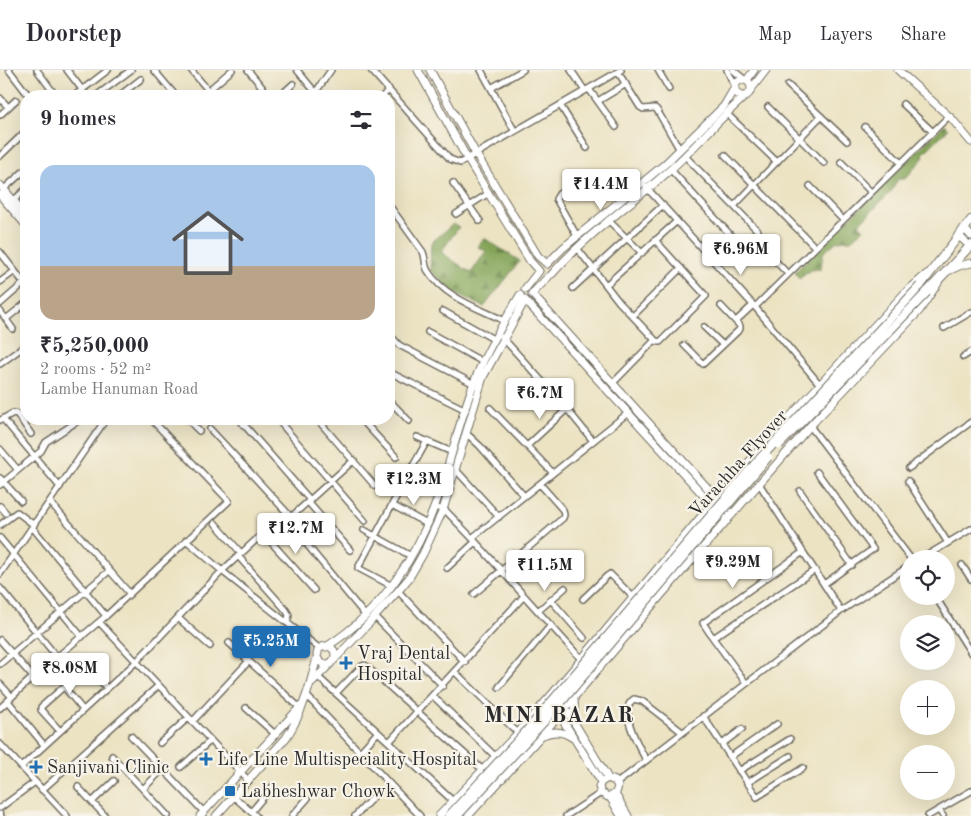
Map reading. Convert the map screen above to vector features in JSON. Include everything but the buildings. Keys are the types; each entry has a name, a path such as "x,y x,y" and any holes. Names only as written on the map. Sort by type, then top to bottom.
{"main road":[{"name":"Varachha Flyover","path":"448,816 523,735 754,465 936,268 958,235 971,220"},
{"name":"Varachha Flyover","path":"457,816 558,706 767,458 971,246"}],"street":[{"path":"8,70 24,90"},
{"path":"38,70 52,90"},
{"path":"68,70 82,90 108,70"},
{"path":"104,90 131,70"},
{"path":"154,70 171,90"},
{"path":"191,70 208,90 232,70"},
{"path":"248,70 262,87"},
{"path":"297,70 314,90"},
{"path":"318,90 331,70"},
{"path":"372,70 390,90"},
{"path":"418,70 468,160 530,261 542,276 550,276"},
{"path":"430,70 476,154 538,256 552,268 550,276"},
{"path":"481,70 514,130"},
{"path":"492,88 523,70"},
{"path":"571,70 598,101 616,128"},
{"path":"658,70 670,89"},
{"path":"727,70 739,95 749,92"},
{"path":"733,70 750,83 749,92"},
{"path":"682,153 724,106 737,82 745,79 754,70"},
{"path":"523,295 530,299 532,294 577,248 749,92 766,70"},
{"path":"898,70 949,116 971,142"},
{"path":"395,96 450,159 460,163 615,72 626,84 640,107 643,109 655,108 657,110 682,153 758,232"},
{"path":"127,90 141,79"},
{"path":"289,90 293,84"},
{"path":"598,101 626,84"},
{"path":"788,85 847,141"},
{"path":"0,98 8,107"},
{"path":"0,114 16,100"},
{"path":"902,104 933,132"},
{"path":"560,105 587,148"},
{"path":"768,107 824,163"},
{"path":"726,113 777,162"},
{"path":"734,206 821,116"},
{"path":"736,321 788,274 949,116"},
{"path":"865,128 901,163"},
{"path":"0,156 20,137"},
{"path":"725,155 815,247"},
{"path":"841,162 871,192"},
{"path":"668,167 735,240"},
{"path":"1,190 20,174"},
{"path":"453,183 480,221"},
{"path":"577,183 559,194 556,199 577,236"},
{"path":"645,186 836,400"},
{"path":"332,662 322,663 318,659 321,650 342,637 395,588 409,578 423,554 443,510 483,377 505,321 540,267 546,264 577,236 645,186"},
{"path":"810,186 843,220"},
{"path":"1,190 20,207"},
{"path":"1,190 20,216"},
{"path":"456,214 488,193"},
{"path":"14,200 20,194"},
{"path":"573,288 663,205"},
{"path":"395,213 423,252 426,267 431,276 453,296 505,321"},
{"path":"608,220 642,252"},
{"path":"606,285 677,220"},
{"path":"964,228 971,236"},
{"path":"958,235 971,246"},
{"path":"577,248 633,316 655,340 662,342 705,298 705,294 655,240"},
{"path":"758,243 788,274"},
{"path":"0,252 2,260 20,276"},
{"path":"468,816 560,715 662,594 810,426 919,311 943,275 959,266 971,263"},
{"path":"633,316 681,268"},
{"path":"439,816 549,699 711,505 763,446 904,294 936,268"},
{"path":"0,282 15,271"},
{"path":"0,304 20,287"},
{"path":"532,294 717,498 729,518"},
{"path":"311,682 375,617 395,588 435,507 474,384 483,362 523,295"},
{"path":"523,295 711,505 729,518"},
{"path":"684,345 703,364 741,328 721,306"},
{"path":"6,319 20,308"},
{"path":"0,311 13,329"},
{"path":"443,311 499,337 567,409 593,441"},
{"path":"944,328 971,312"},
{"path":"704,327 723,345"},
{"path":"428,332 483,362"},
{"path":"613,382 655,340"},
{"path":"395,341 399,345 474,384"},
{"path":"0,364 20,349"},
{"path":"963,357 971,352"},
{"path":"395,377 466,410"},
{"path":"395,407 408,421"},
{"path":"490,408 553,473"},
{"path":"527,446 567,409"},
{"path":"20,419 13,413 1,420 60,487"},
{"path":"447,568 499,517 628,413"},
{"path":"909,468 971,422"},
{"path":"24,425 31,434"},
{"path":"22,501 1,481 41,451 46,442 72,425"},
{"path":"0,574 102,425"},
{"path":"0,708 57,656 106,616 228,501 158,425"},
{"path":"193,425 199,431"},
{"path":"244,425 350,550"},
{"path":"282,425 365,521"},
{"path":"322,425 375,486"},
{"path":"367,425 396,456"},
{"path":"810,426 904,550"},
{"path":"210,429 291,517"},
{"path":"467,434 524,496"},
{"path":"417,437 452,452"},
{"path":"409,473 427,441"},
{"path":"0,449 18,470"},
{"path":"354,460 291,517 288,523 365,615"},
{"path":"401,468 440,490"},
{"path":"456,470 499,517"},
{"path":"817,472 873,549 824,584"},
{"path":"908,481 948,543"},
{"path":"474,594 564,515 540,484"},
{"path":"760,484 841,611"},
{"path":"402,486 358,568 395,588 464,662"},
{"path":"800,491 852,565"},
{"path":"50,502 130,594"},
{"path":"392,505 427,524"},
{"path":"0,506 6,514"},
{"path":"435,507 443,510 474,540 582,660"},
{"path":"0,525 17,512 33,526 106,616"},
{"path":"215,523 289,614 287,623"},
{"path":"21,767 136,662 222,571 270,526"},
{"path":"936,550 971,529"},
{"path":"364,530 411,556"},
{"path":"263,533 314,590"},
{"path":"0,538 82,637"},
{"path":"186,540 321,650 333,650 335,655 332,662"},
{"path":"746,683 703,623 803,552"},
{"path":"962,565 971,579"},
{"path":"713,638 815,570"},
{"path":"0,664 110,571"},
{"path":"617,783 841,611 900,572"},
{"path":"583,599 610,574 634,598"},
{"path":"0,588 57,656"},
{"path":"538,611 564,588"},
{"path":"389,742 524,596"},
{"path":"551,600 584,638"},
{"path":"942,605 969,645 971,653"},
{"path":"375,617 442,686"},
{"path":"178,618 210,646"},
{"path":"99,622 248,780"},
{"path":"499,687 551,625"},
{"path":"0,640 33,677"},
{"path":"229,643 301,706"},
{"path":"216,816 286,738 294,726 321,650"},
{"path":"160,743 190,720 250,661"},
{"path":"336,694 362,666 366,665 483,770"},
{"path":"60,732 41,708 87,667 107,688"},
{"path":"455,672 518,733"},
{"path":"317,676 453,801"},
{"path":"0,684 44,746"},
{"path":"42,790 158,686"},
{"path":"64,687 83,710"},
{"path":"554,692 575,725 605,780"},
{"path":"306,695 420,816"},
{"path":"433,696 495,756"},
{"path":"574,698 575,725"},
{"path":"549,699 575,740 605,780"},
{"path":"646,760 630,726 627,712 629,702 634,699 642,701 682,732"},
{"path":"131,736 202,814 301,706"},
{"path":"246,708 275,734"},
{"path":"703,716 758,797 803,768"},
{"path":"730,757 777,724"},
{"path":"722,744 742,729"},
{"path":"360,752 378,732"},
{"path":"541,736 558,732 568,734 575,740"},
{"path":"740,771 790,739"},
{"path":"181,767 210,740"},
{"path":"0,744 66,816"},
{"path":"112,756 168,816"},
{"path":"747,783 790,756"},
{"path":"143,790 163,769"},
{"path":"601,793 600,787 605,780 612,779 617,783 618,789 612,796"},
{"path":"0,808 35,782"},
{"path":"92,802 114,782"},
{"path":"251,812 273,786"},
{"path":"78,787 105,816"},
{"path":"928,816 971,791"},
{"path":"566,816 601,793 612,796 628,816"},
{"path":"355,816 376,794"},
{"path":"612,796 621,816"},
{"path":"234,797 256,816"},
{"path":"292,816 307,798"},
{"path":"938,810 943,816"}],"green space":[{"path":"944,125 948,129 923,154 924,157 905,179 898,179 891,192 859,224 864,229 851,240 837,241 823,253 821,269 811,270 799,279 795,272"},
{"path":"453,224 459,227 441,252 471,273 486,251 478,247 484,238 520,261 484,307 452,291 430,270 431,243"}],"place":[{"name":"Vraj Dental Hospital","path":"346,663"},
{"name":"Life Line Multispeciality Hospital","path":"206,759"},
{"name":"Sanjivani Clinic","path":"36,767"},
{"name":"Labheshwar Chowk","path":"230,791"}],"district":[{"name":"MINI BAZAR","path":"559,714"}]}
